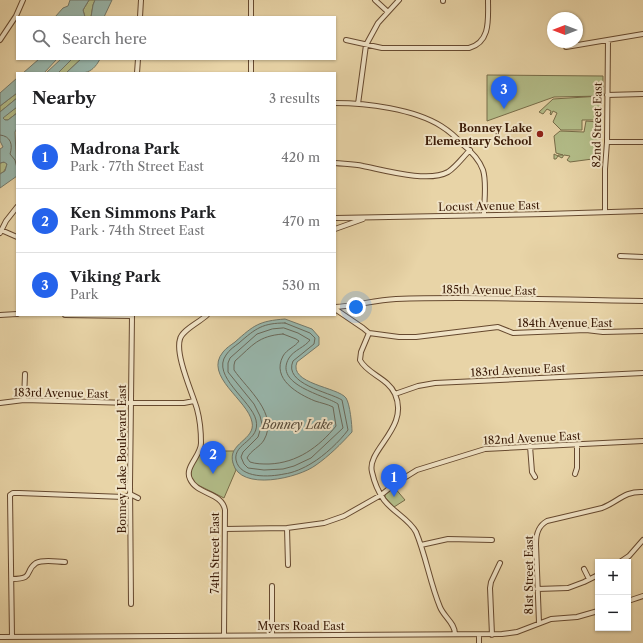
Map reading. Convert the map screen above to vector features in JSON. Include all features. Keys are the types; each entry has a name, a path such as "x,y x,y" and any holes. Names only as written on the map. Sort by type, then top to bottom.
{"street":[{"path":"0,40 16,16 23,0"},
{"path":"140,16 141,0"},
{"path":"251,0 251,16"},
{"path":"375,0 388,12"},
{"path":"358,104 366,45 374,29 399,0"},
{"path":"346,40 387,48 472,48 480,43 487,32 488,0"},
{"path":"583,44 643,34"},
{"name":"82nd Street East","path":"605,211 608,40"},
{"path":"136,72 138,60"},
{"path":"251,60 251,72"},
{"path":"607,96 643,94"},
{"path":"336,103 390,108 431,121 447,130 470,150 481,165 484,176 484,215"},
{"path":"607,142 643,142"},
{"path":"336,163 400,174 435,176 451,170 470,150"},
{"path":"16,208 9,216 1,231 16,237"},
{"name":"Locust Avenue East","path":"336,218 643,211"},
{"path":"336,229 366,218"},
{"path":"620,256 643,257"},
{"name":"185th Avenue East","path":"336,308 387,300 422,299 643,301"},
{"path":"336,309 369,334 361,352 360,360 365,366 388,384 395,394 398,408 397,419 371,466 373,477 381,495 387,503 415,529 441,610 454,627 455,634"},
{"path":"0,315 16,314"},
{"name":"Bonney Lake Boulevard East","path":"131,604 130,403 132,316"},
{"name":"74th Street East","path":"206,316 180,337 179,348 199,421 201,446 189,469 189,477 194,485 218,498 223,503 225,510 224,635"},
{"name":"184th Avenue East","path":"369,334 416,337 498,327 513,333 586,330 603,332 643,331"},
{"name":"183rd Avenue East","path":"395,394 418,386 435,383 643,373"},
{"path":"24,400 25,374"},
{"name":"183rd Avenue East","path":"0,403 24,400 130,403 184,403 194,401"},
{"name":"182nd Avenue East","path":"225,529 287,528 314,525 333,520 381,495 396,483 417,470 485,449 643,441"},
{"path":"574,474 577,468 577,445"},
{"path":"530,446 532,472 535,477"},
{"path":"12,637 11,494 19,492 124,497 130,494 138,498"},
{"name":"81st Street East","path":"539,623 536,537 540,527 547,521 609,506 629,493 643,492"},
{"path":"287,528 288,565"},
{"path":"421,545 448,539 492,540"},
{"path":"624,559 643,540"},
{"path":"12,579 26,577 38,562 65,562"},
{"path":"492,635 490,588 491,582 500,563"},
{"path":"584,569 589,579"},
{"path":"537,590 568,588 595,576"},
{"path":"272,586 272,635"},
{"path":"631,600 643,596"},
{"name":"Myers Road East","path":"0,638 224,635 492,635 517,632 551,619 577,617 595,612"},
{"path":"479,635 479,643"}],"green space":[{"path":"89,0 95,0 91,16 85,16 83,10"},
{"path":"71,60 80,60 67,72 59,72"},
{"path":"487,75 603,76 603,96 554,97 487,121"},
{"path":"16,94 16,99 0,112 0,106"},
{"path":"601,96 600,120 582,120 582,130 561,130 553,122 557,113 553,111 551,115 551,111 547,109 543,114 539,112 553,99"},
{"path":"16,108 16,114 8,120 3,118"},
{"path":"586,121 599,122 600,158 570,162 567,160 570,156 564,155 562,158 558,156 563,155 556,153 554,136 560,131 584,132"},
{"path":"554,154 558,156 556,159 554,159"},
{"path":"5,162 7,164 6,167 0,174 0,163"},
{"path":"201,451 234,451 233,460 236,470 224,498 196,484 193,480 191,471"},
{"path":"394,487 405,500 394,507 385,495"}],"water":[{"path":"70,0 89,0 83,10 85,16 56,16 63,8 68,6"},
{"path":"95,0 112,0 104,16 91,16"},
{"path":"38,60 56,60 45,72 24,72"},
{"path":"60,60 71,60 59,72 47,72"},
{"path":"80,60 99,60 90,71 67,72"},
{"path":"16,79 16,94 0,106 0,93"},
{"path":"16,99 16,108 3,118 8,120 16,114 16,177 0,188 0,174 5,171 7,164 4,162 0,163 0,149 3,147 0,141 0,112"},
{"name":"Bonney Lake","path":"285,319 312,329 319,337 319,345 297,362 296,369 306,380 341,394 346,398 350,410 352,432 330,454 308,470 284,478 258,480 247,477 238,472 233,463 232,456 234,451 250,433 252,422 243,405 222,379 218,361 226,349 252,328 269,321"}],"place":[{"name":"Viking Park","path":"504,109"},
{"name":"Bonney Lake Elementary School","path":"540,134"},
{"name":"Ken Simmons Park","path":"213,474"},
{"name":"Madrona Park","path":"394,497"}]}
